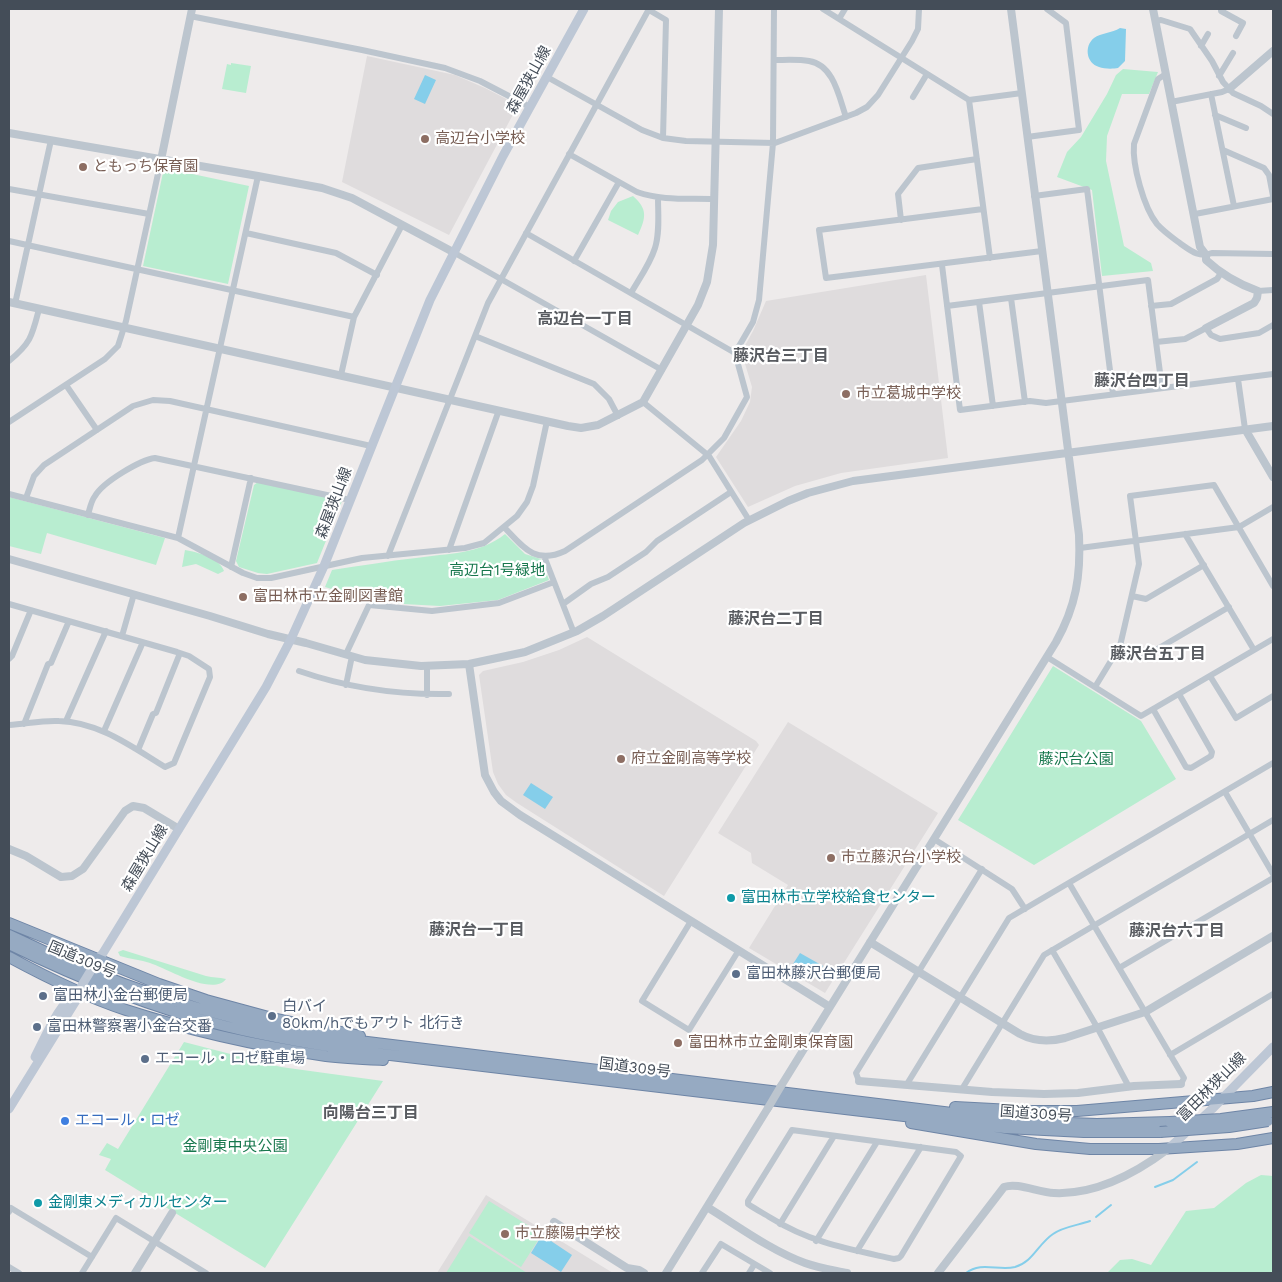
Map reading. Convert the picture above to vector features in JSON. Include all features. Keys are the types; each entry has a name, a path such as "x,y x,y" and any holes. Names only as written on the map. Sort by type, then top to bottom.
{"highway":[{"path":"9,923 96,963 247,1012 380,1040 441,1047 479,1056"},
{"name":"国道309号","path":"9,934 79,968 173,1002 227,1017 318,1036 885,1105 1043,1122 1097,1124 1272,1118"},
{"name":"国道309号","path":"9,944 82,978 153,1004 223,1025 310,1044 1033,1130 1160,1132 1229,1127 1272,1118"},
{"path":"9,957 125,1010 214,1034 327,1056 383,1060 446,1061"},
{"path":"885,1105 1061,1111 1103,1110 1253,1096 1273,1092"},
{"path":"872,1112 884,1119 1058,1147 1110,1150 1169,1148 1237,1144 1273,1138"}],"main road":[{"name":"森屋狭山線","path":"9,1100 70,997 80,988 96,963 266,687 291,639 324,566 430,300 453,252 584,9"},
{"name":"森屋狭山線","path":"9,1109 77,999 80,988"},
{"name":"富田林狭山線","path":"1169,1148 1223,1098 1273,1046"}],"street":[{"path":"388,556 488,303 649,9 666,20 664,138"},
{"path":"51,140 28,245 12,303 574,428 589,428 618,416 643,402 688,326 703,294 710,269 713,245 718,9"},
{"path":"735,352 753,322 759,300 773,143 774,9"},
{"path":"823,9 969,100 1022,93"},
{"path":"839,19 845,9"},
{"path":"547,77 642,130 664,138 686,141 773,143 846,117 867,107 878,95 912,42 918,28 919,9"},
{"path":"666,1273 1066,625 1073,606 1079,573 1080,548 1011,9"},
{"path":"1027,137 1079,130 1066,23 1048,9"},
{"path":"1153,9 1200,247 1206,255 1206,260 1221,273 1258,291 1273,290"},
{"path":"1221,9 1221,11 1244,20 1236,36"},
{"path":"9,422 111,354 118,346 137,270 191,12 445,68 480,81 530,107"},
{"path":"1155,21 1161,20 1190,29 1219,76 1229,88 1237,96 1261,106 1273,114"},
{"path":"1201,46 1208,34"},
{"path":"1171,102 1211,94 1229,88 1273,50"},
{"path":"1219,76 1231,64 1233,53"},
{"path":"774,60 809,61 826,69 831,76 846,117"},
{"path":"913,97 927,74"},
{"path":"1166,74 1158,79 1134,144 1134,163 1148,209 1158,224 1192,252 1206,255 1212,253 1273,254"},
{"path":"1211,94 1234,206"},
{"path":"969,100 990,258"},
{"path":"1216,115 1246,128"},
{"path":"9,133 258,176 338,193 352,198 453,252 662,370"},
{"path":"1194,214 1273,197 1269,175 1264,168 1223,150"},
{"path":"569,154 638,192 658,197 714,198"},
{"path":"901,220 898,194 918,168 977,159"},
{"path":"178,538 258,176"},
{"path":"574,261 620,182"},
{"path":"9,189 149,214"},
{"path":"1034,196 1087,189 1113,394"},
{"path":"631,293 655,247 658,197"},
{"path":"983,209 819,230 826,278 1042,251"},
{"path":"341,376 354,317 402,225"},
{"path":"246,233 336,254 377,274"},
{"path":"504,527 534,554 548,557 565,551 708,455 724,438 748,397 735,352 526,233"},
{"path":"9,241 354,317"},
{"path":"942,264 960,410 1025,402 1046,403 1273,374"},
{"path":"1151,306 1171,304 1217,279 1221,273"},
{"path":"947,306 1148,280 1162,388"},
{"path":"1156,342 1184,339 1206,328 1254,303 1258,298 1258,291"},
{"path":"1011,298 1025,402"},
{"path":"979,302 993,406"},
{"path":"9,361 29,342 40,309"},
{"path":"1206,328 1211,335 1220,339 1259,333 1273,325"},
{"path":"475,336 594,384 609,399 618,416"},
{"path":"1238,379 1246,429 1273,477"},
{"path":"66,385 97,430"},
{"path":"26,498 31,480 38,470 133,406 146,401 161,400 206,409 371,446"},
{"path":"643,402 708,455 749,520"},
{"path":"449,550 499,410"},
{"path":"9,494 178,538 250,576 271,578 362,558 449,550 484,543 522,509 530,495 547,421"},
{"path":"9,559 237,625 377,662 427,666 469,664 525,652 574,633 749,520 794,498 853,481 1273,426"},
{"path":"88,515 92,502 100,489 142,461 156,458 350,500"},
{"path":"231,567 251,478"},
{"path":"1095,687 1120,645 1139,564 1130,496 1214,485 1273,586"},
{"path":"562,604 591,584 608,577 646,552 657,541 731,492"},
{"path":"1080,548 1239,527 1273,507"},
{"path":"1185,534 1254,650"},
{"path":"544,556 574,633"},
{"path":"1132,596 1146,599 1204,565"},
{"path":"346,685 349,655 369,605 432,611 499,603 554,582"},
{"path":"122,636 134,594"},
{"path":"9,604 189,656 209,669 210,677 174,763 165,767 104,731 87,725 66,721 43,721 9,725"},
{"path":"1120,645 1142,658 1229,607"},
{"path":"9,659 12,656 31,610"},
{"path":"24,724 48,664 51,663 69,621"},
{"path":"66,721 106,631"},
{"path":"1047,656 1141,716 1273,639"},
{"path":"104,731 143,642"},
{"path":"138,750 152,714 156,713 180,653"},
{"path":"469,664 485,775 501,801 520,815 830,1007"},
{"path":"427,666 428,695"},
{"path":"299,671 346,685 405,694 448,694"},
{"path":"1210,676 1236,718 1273,696"},
{"path":"1153,709 1186,766 1190,768 1211,756 1212,752 1179,694"},
{"path":"907,1084 1009,918 1273,763"},
{"path":"1119,968 1273,876 1225,792"},
{"path":"9,849 26,856 56,874 67,877 83,869 125,811 133,806 144,808 179,829"},
{"path":"962,1089 1044,955 1273,820"},
{"path":"934,839 1012,889 1025,909"},
{"path":"982,870 856,1073 859,1080 1044,1094 1181,1084 1184,1078 1069,883"},
{"path":"691,921 642,1001 689,1030 739,950"},
{"path":"870,942 1002,1023 1028,1038 1039,1041 1059,1039 1145,1012 1273,936"},
{"path":"1052,950 1097,1027 1129,1087"},
{"path":"1170,1055 1273,994"},
{"path":"794,1130 834,1136 956,1152 961,1156 898,1258 816,1241 780,1224 751,1206 748,1201 790,1132 794,1130"},
{"path":"780,1224 834,1136"},
{"path":"816,1241 878,1142"},
{"path":"857,1251 920,1147"},
{"path":"938,1273 1004,1186 1012,1185 1055,1193 1080,1191 1131,1174 1169,1148"},
{"path":"707,1207 784,1254 817,1266 847,1273"},
{"path":"9,1212 11,1208 13,1209 92,1257"},
{"path":"134,1273 172,1213"},
{"path":"82,1273 116,1218 154,1241 195,1271 206,1273"},
{"path":"554,1222 627,1268 640,1270 644,1273"},
{"path":"702,1273 721,1244 770,1273"},
{"path":"749,1273 754,1265"},
{"path":"9,1267 18,1273"}],"shaded area":[{"name":"高辺台小学校","path":"367,56 455,75 518,105 449,235 342,182"},
{"name":"市立葛城中学校","path":"926,275 948,458 841,473 795,486 748,507 716,457 741,421 750,402 752,387 742,351 766,301"},
{"name":"府立金剛高等学校","path":"587,637 756,741 759,745 664,896 517,803 506,795 498,784 493,772 479,675 483,671 523,662 559,650"},
{"name":"市立藤沢台小学校","path":"788,722 938,813 825,993 749,948 788,885 752,863 751,853 718,833"},
{"name":"市立藤陽中学校","path":"486,1195 613,1273 437,1273"}],"green space":[{"path":"231,63 251,66 246,93 222,89 227,64 231,65"},
{"path":"1123,69 1158,72 1149,94 1122,94 1107,136 1106,161 1124,246 1151,263 1153,271 1102,276 1092,190 1057,177 1067,152 1081,137 1107,94 1116,75"},
{"path":"164,168 249,186 228,284 143,266"},
{"path":"633,196 641,205 644,214 643,224 638,235 608,220 611,211 618,202"},
{"path":"258,482 342,501 317,563 267,574 239,567 236,561 254,485"},
{"path":"9,497 165,538 156,565 47,533 41,554 9,546"},
{"name":"高辺台1号緑地","path":"505,534 525,554 541,559 549,580 498,600 440,606 365,599 325,587 332,570 474,550 495,541"},
{"path":"185,550 213,559 222,566 224,571 218,574 196,564 182,567"},
{"name":"藤沢台公園","path":"1053,666 1141,721 1176,779 1034,865 958,820"},
{"path":"123,950 206,976 226,979 220,984 211,985 189,980 150,963 120,956 118,952"},
{"name":"金剛東中央公園","path":"184,1042 281,1067 383,1081 265,1268 105,1170 111,1159 99,1155 107,1143 118,1149"},
{"path":"1261,1175 1273,1176 1273,1273 1103,1273 1108,1272 1120,1260 1132,1259 1151,1265 1186,1211 1214,1208 1246,1183"},
{"path":"489,1201 542,1234 521,1267 469,1233"},
{"path":"469,1236 527,1273 446,1273"}],"water":[{"path":"1120,28 1126,29 1125,61 1118,68 1108,69 1099,67 1091,62 1088,50 1091,41 1097,36"},
{"path":"425,75 436,80 425,104 414,99"},
{"path":"531,783 553,797 545,809 523,795"},
{"path":"800,953 823,966 816,978 793,964"},
{"path":"542,1235 572,1255 561,1272 531,1253"}],"waterway":[{"path":"1155,1187 1173,1180 1197,1162"},
{"path":"1096,1217 1111,1205"},
{"path":"966,1273 972,1269 984,1267 1009,1268 1021,1265 1048,1238 1057,1232 1090,1221"}],"place":[{"name":"高辺台小学校","path":"425,139"},
{"name":"ともっち保育園","path":"83,167"},
{"name":"市立葛城中学校","path":"846,394"},
{"name":"富田林市立金剛図書館","path":"243,597"},
{"name":"府立金剛高等学校","path":"621,759"},
{"name":"市立藤沢台小学校","path":"831,858"},
{"name":"富田林市立学校給食センター","path":"731,898"},
{"name":"富田林藤沢台郵便局","path":"736,974"},
{"name":"富田林小金台郵便局","path":"43,996"},
{"name":"白バイ 80km/hでもアウト 北行き","path":"272,1016"},
{"name":"富田林警察署小金台交番","path":"37,1027"},
{"name":"富田林市立金剛東保育園","path":"678,1043"},
{"name":"エコール・ロゼ駐車場","path":"145,1059"},
{"name":"エコール・ロゼ","path":"65,1121"},
{"name":"金剛東メディカルセンター","path":"38,1203"},
{"name":"市立藤陽中学校","path":"505,1234"}],"district":[{"name":"高辺台一丁目","path":"585,319"},
{"name":"藤沢台三丁目","path":"781,356"},
{"name":"藤沢台四丁目","path":"1142,381"},
{"name":"藤沢台二丁目","path":"776,619"},
{"name":"藤沢台五丁目","path":"1158,654"},
{"name":"藤沢台一丁目","path":"477,930"},
{"name":"藤沢台六丁目","path":"1177,931"},
{"name":"向陽台三丁目","path":"371,1113"}]}
